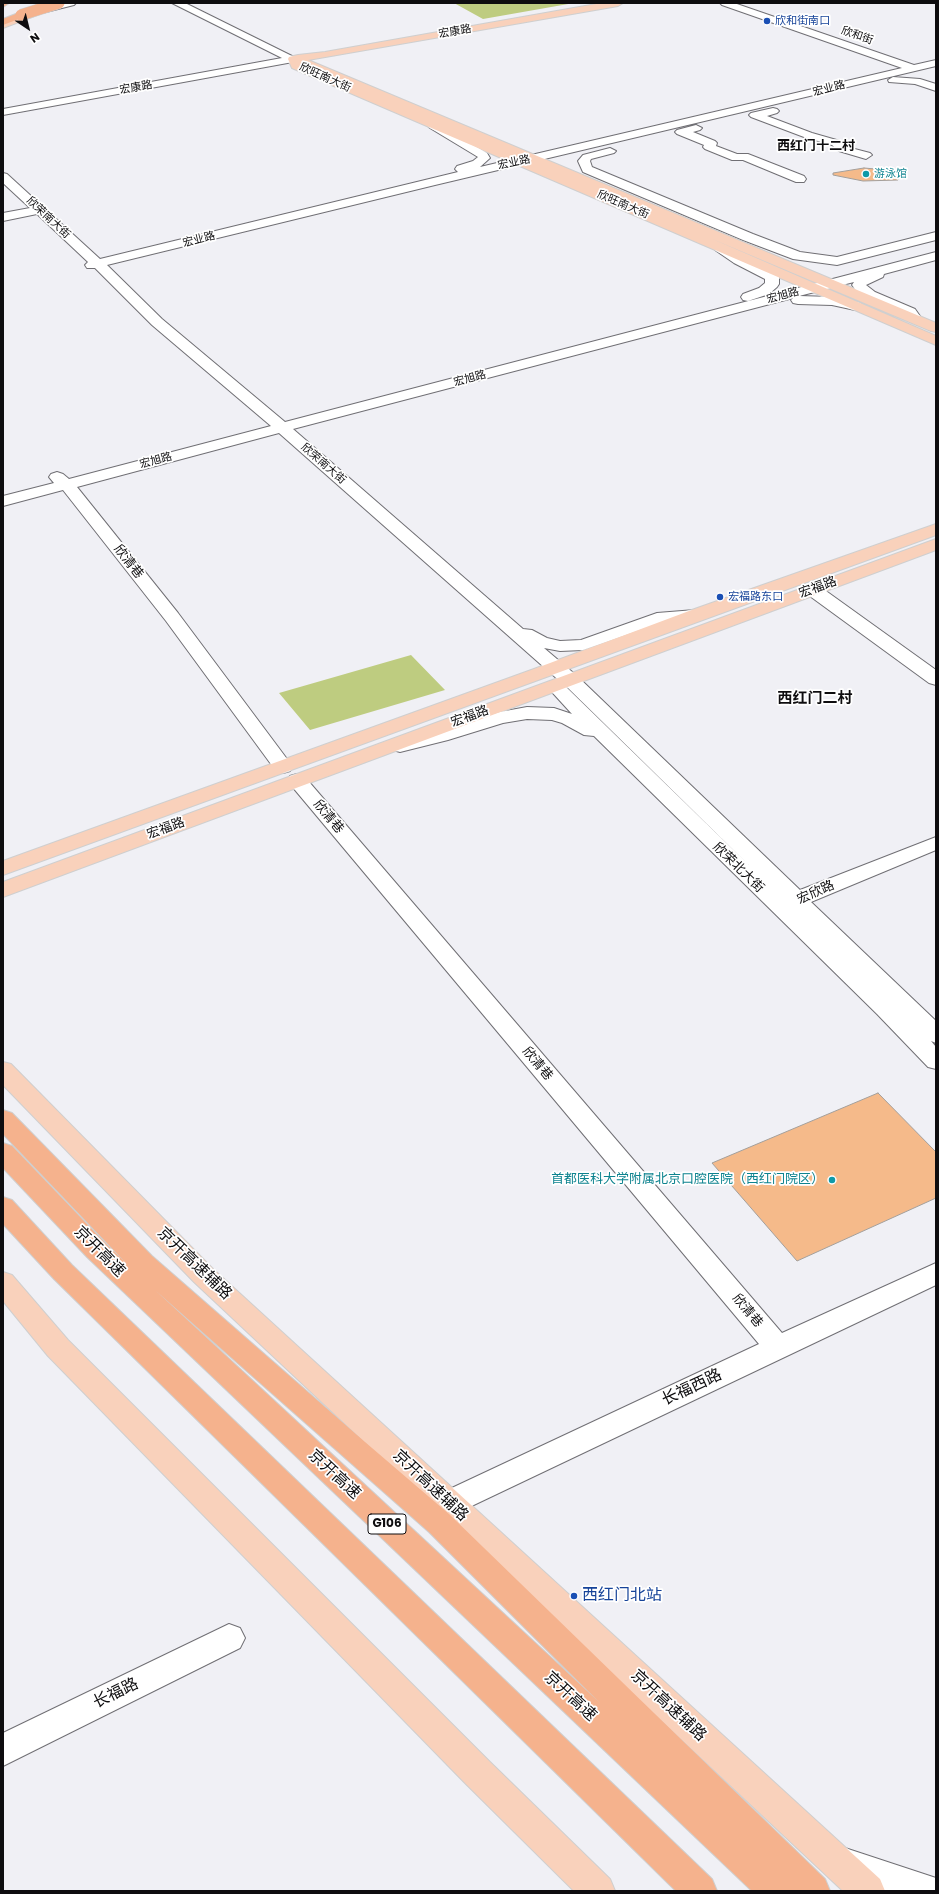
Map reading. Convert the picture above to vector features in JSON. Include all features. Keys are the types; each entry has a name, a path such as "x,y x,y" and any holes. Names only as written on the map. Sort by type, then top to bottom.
{"highway":[{"path":"3,22 58,3"},
{"path":"3,1119 143,1263 355,1451 439,1522 813,1891"},
{"name":"京开高速","path":"3,1152 96,1250 777,1891"},
{"path":"3,1207 63,1272 700,1891"}],"main road":[{"name":"宏康路","path":"293,59 318,53 593,3"},
{"name":"宏康路","path":"293,59 332,54 618,3"},
{"path":"3,26 41,6"},
{"name":"欣旺南大街","path":"293,59 296,66 434,126 773,259 855,306 936,341"},
{"name":"欣旺南大街","path":"293,59 310,64 482,138 522,160"},
{"name":"欣旺南大街","path":"566,177 719,246 936,328"},
{"name":"宏福路","path":"3,868 290,774 377,751 555,677 695,615 936,529"},
{"name":"宏福路","path":"3,890 290,774 555,677 813,590 936,544"},
{"name":"京开高速辅路","path":"3,1070 203,1275 868,1891"},
{"path":"3,1282 58,1348 478,1773 598,1891"}],"street":[{"path":"41,6 71,3"},
{"path":"177,3 293,59"},
{"name":"欣和街","path":"726,3 747,7 933,73"},
{"name":"宏业路","path":"94,262 129,258 439,178 567,151 613,138 766,104 913,66 936,58"},
{"name":"宏康路","path":"3,112 293,59"},
{"name":"宏业路","path":"522,160 913,66 936,63"},
{"path":"936,88 916,81 895,79 755,115 741,116 587,157 584,161 587,169 740,234 798,256 837,261 936,236"},
{"path":"766,104 779,109"},
{"path":"755,115 808,135 836,143 843,149 866,155"},
{"path":"434,126 454,139 478,151 484,158 477,164 439,178"},
{"path":"681,132 712,143 709,146 736,158 744,156 800,179"},
{"path":"482,138 528,148 613,138"},
{"path":"566,177 558,162 559,156 567,151"},
{"path":"439,178 501,170 566,177"},
{"name":"欣荣南大街","path":"3,177 94,262 136,313 507,624 555,677"},
{"path":"3,217 40,210"},
{"path":"719,246 740,260 772,277 772,284 764,291 740,304"},
{"name":"宏旭路","path":"906,261 936,249"},
{"name":"宏旭路","path":"3,501 61,480 906,261 936,256"},
{"path":"773,259 802,267 823,270 847,268 876,260 906,261"},
{"path":"906,261 867,278 859,285 870,295 910,312 915,319"},
{"path":"740,304 818,299 855,306"},
{"name":"欣荣南大街","path":"269,426 379,529 555,677"},
{"name":"宏旭路","path":"3,489 61,480"},
{"name":"欣清巷","path":"61,480 172,617 290,774 778,1348"},
{"path":"813,590 936,679"},
{"path":"507,624 541,642 560,646 572,646 583,645 657,618 695,615"},
{"name":"欣荣北大街","path":"555,677 613,744 796,907 936,1035"},
{"name":"欣荣北大街","path":"555,677 796,907 885,1009 936,1062"},
{"path":"377,751 441,736 500,718 528,713 554,714 569,719 613,744"},
{"name":"宏欣路","path":"796,907 936,843"},
{"name":"宏欣路","path":"796,907 936,858"},
{"name":"长福西路","path":"449,1503 936,1273"},
{"name":"长福路","path":"3,1750 229,1638"},
{"path":"839,1863 926,1891"},
{"path":"931,1891 936,1887"}],"green space":[{"path":"454,3 574,3 483,19"},
{"path":"411,655 445,690 310,730 279,693"}],"building":[{"path":"864,168 898,171 898,180 863,181 833,175 833,173"},
{"name":"首都医科大学附属北京口腔医院（西红门院区）","path":"878,1093 936,1152 936,1198 797,1261 712,1163"}],"place":[{"name":"欣和街南口","path":"767,21"},
{"name":"游泳馆","path":"866,174"},
{"name":"宏福路东口","path":"720,597"},
{"name":"首都医科大学附属北京口腔医院（西红门院区）","path":"832,1180"},
{"name":"西红门北站","path":"574,1596"}],"district":[{"name":"西红门十二村","path":"816,147"},
{"name":"西红门二村","path":"815,699"}]}
